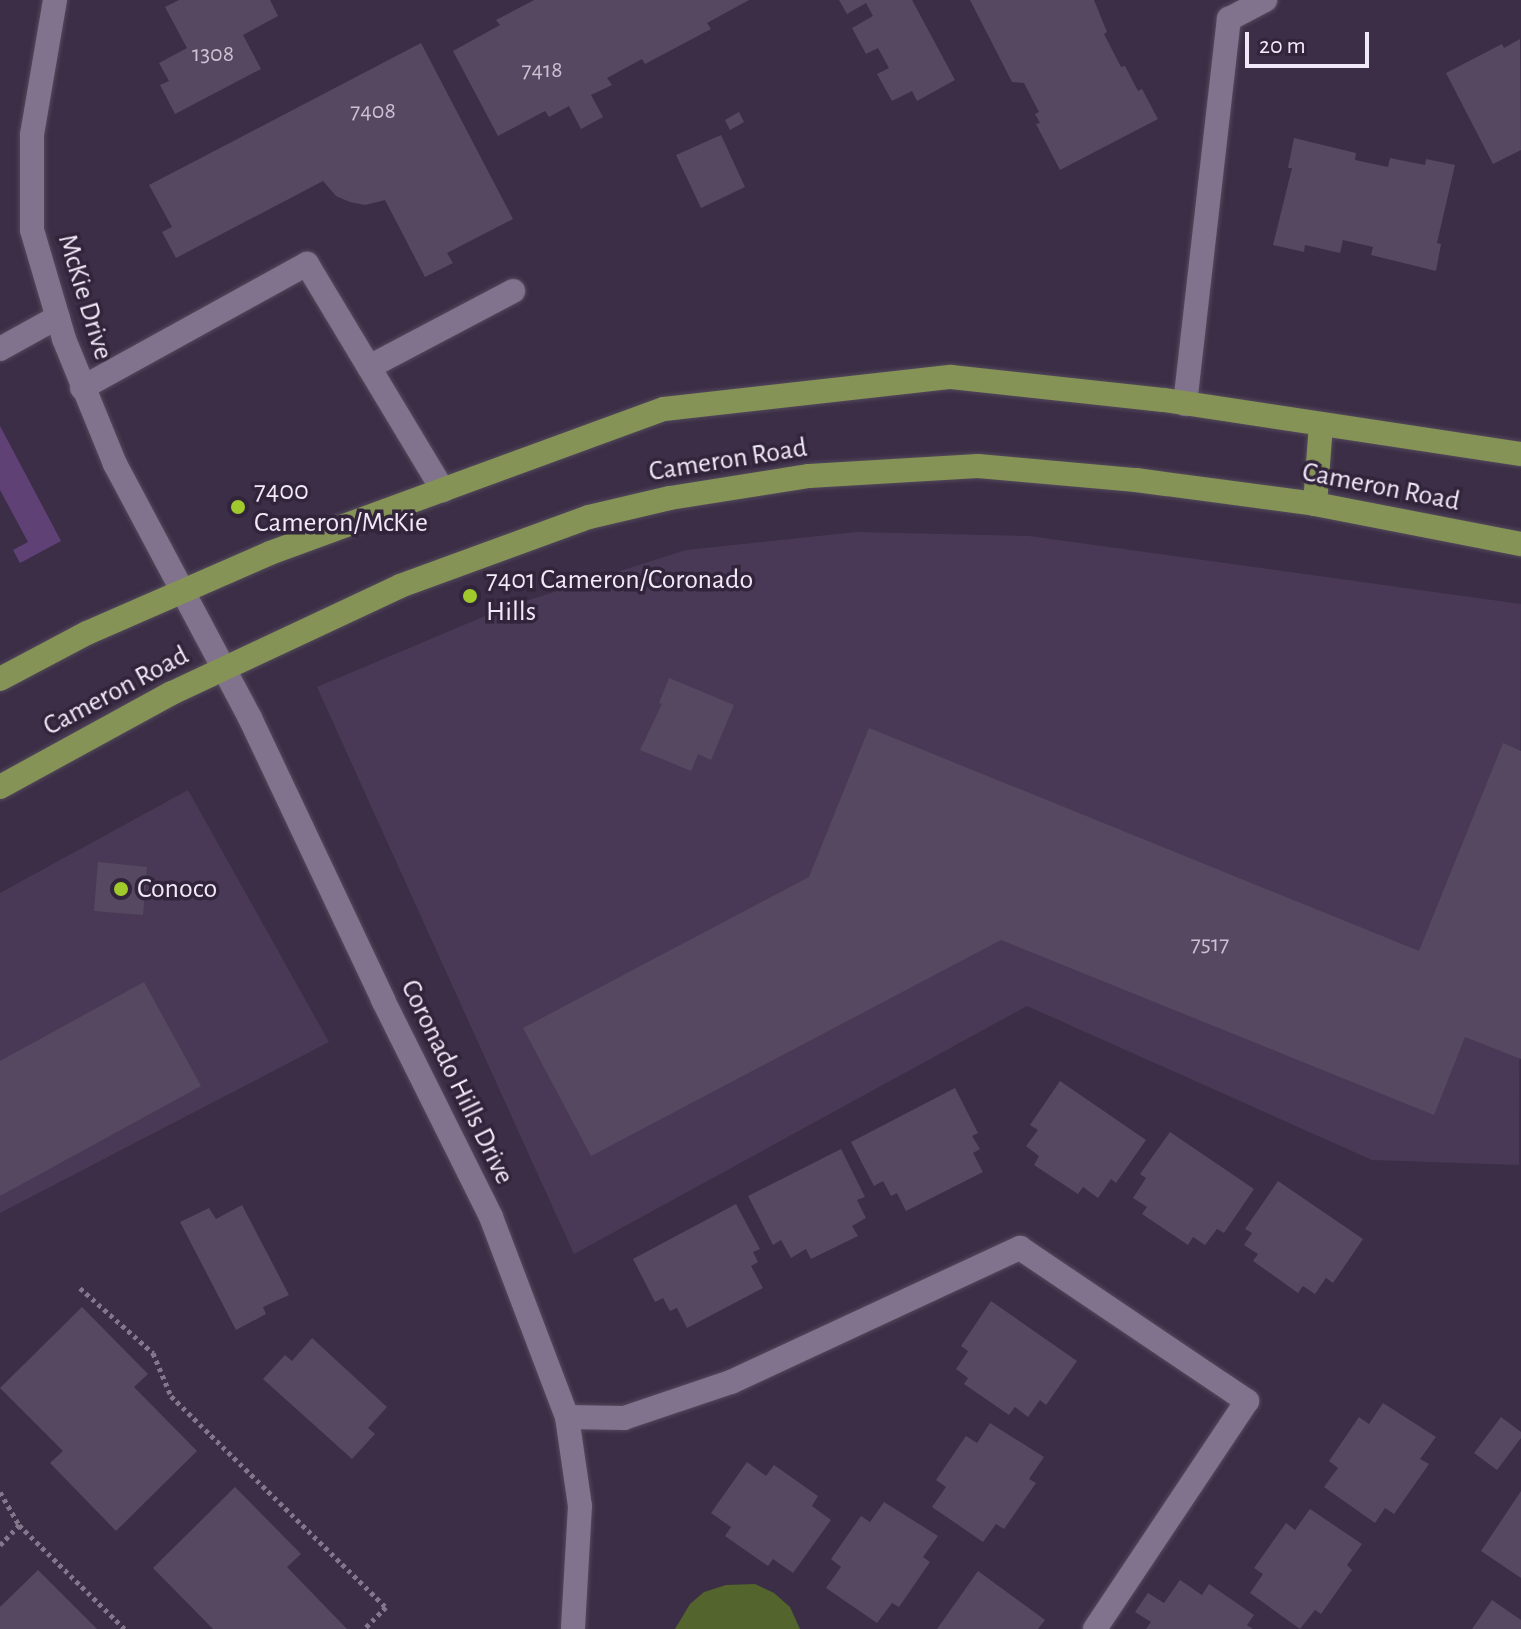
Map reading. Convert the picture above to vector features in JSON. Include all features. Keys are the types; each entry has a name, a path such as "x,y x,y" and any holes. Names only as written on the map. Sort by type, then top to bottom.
{"main road":[{"name":"Cameron Road","path":"0,679 87,633 270,553 664,409 951,377 1185,404 1521,454"},
{"path":"1315,504 1321,424"},
{"name":"Cameron Road","path":"0,787 223,669 400,586 589,517 670,498 809,476 978,466 1136,480 1315,504 1521,544"}],"street":[{"name":"McKie Drive","path":"55,0 32,135 32,230 82,388 115,464 183,589"},
{"path":"1185,404 1229,19 1265,0"},
{"path":"82,388 307,264 443,490"},
{"path":"369,367 513,291"},
{"path":"0,349 58,317"},
{"name":"Coronado Hills Drive","path":"183,589 491,1217 567,1417 580,1506 573,1629"},
{"path":"567,1417 624,1418 731,1382 1020,1248 1247,1401 1095,1629"}],"path":[{"path":"80,1288 153,1353 171,1396 386,1607 364,1629"},
{"path":"0,1492 19,1525 125,1629"},
{"path":"0,1545 19,1525"}],"shaded area":[{"path":"0,426 61,541 20,563 13,550 28,542 0,490"},
{"path":"856,532 1029,536 1521,604 1519,1165 1372,1160 1027,1006 574,1254 317,687 504,608 686,550"},
{"path":"188,790 329,1042 0,1213 0,893"}],"green space":[{"path":"755,1584 774,1593 790,1607 800,1629 675,1629 690,1604 704,1592 726,1585"}],"building":[{"path":"179,0 270,0 278,16 243,35 261,69 175,114 160,85 169,81 159,63 187,48 165,7"},
{"path":"534,0 749,0 707,23 711,29 645,64 642,59 607,78 612,85 591,95 603,117 581,129 569,106 549,117 545,111 498,136 453,51 500,25 496,20"},
{"path":"839,0 912,0 955,80 917,101 912,91 892,101 877,74 889,68 878,48 866,54 852,28 873,16 866,3 847,14"},
{"path":"970,0 1094,0 1107,32 1104,34 1121,67 1125,66 1138,91 1142,89 1158,119 1060,170 1036,124 1040,123 1035,114 1039,112 1024,83 1012,82"},
{"path":"1520,39 1521,150 1493,164 1446,73 1502,44 1504,48"},
{"path":"421,43 513,219 447,253 453,263 425,277 385,200 365,205 350,202 336,196 323,181 176,258 162,232 172,227 149,185"},
{"path":"739,112 744,122 730,130 725,120"},
{"path":"721,135 745,187 701,208 676,155"},
{"path":"1294,138 1356,153 1355,160 1388,167 1390,158 1425,165 1426,159 1455,165 1437,243 1441,244 1436,271 1371,255 1373,247 1343,240 1340,253 1305,245 1304,252 1273,245 1292,168 1288,168"},
{"path":"669,678 734,705 711,760 698,754 691,771 640,750 662,704 659,703"},
{"path":"869,728 1419,951 1503,743 1521,751 1521,1059 1465,1037 1434,1115 1001,940 591,1156 523,1028 809,877"},
{"name":"Conoco","path":"98,862 147,867 143,915 94,911"},
{"path":"144,982 201,1086 0,1196 0,1061"},
{"path":"1060,1081 1146,1140 1116,1183 1111,1179 1098,1198 1083,1187 1078,1194 1034,1165 1039,1156 1026,1146 1038,1130 1030,1125"},
{"path":"955,1088 978,1133 972,1136 980,1149 973,1153 983,1172 906,1211 897,1193 891,1196 883,1181 874,1186 851,1142"},
{"path":"1170,1132 1254,1189 1224,1233 1217,1229 1205,1245 1193,1237 1188,1245 1142,1214 1147,1207 1133,1198 1146,1178 1140,1174"},
{"path":"841,1149 865,1197 857,1200 866,1218 852,1226 858,1236 811,1259 806,1249 791,1258 781,1240 773,1245 748,1196"},
{"path":"1278,1181 1363,1239 1333,1283 1326,1278 1315,1294 1303,1286 1298,1293 1253,1261 1258,1254 1244,1245 1252,1233 1245,1229"},
{"path":"736,1204 760,1249 753,1252 758,1262 751,1266 763,1288 687,1328 677,1308 670,1311 663,1298 655,1302 633,1259"},
{"path":"242,1205 289,1295 263,1307 266,1314 236,1330 180,1222 209,1208 216,1219"},
{"path":"991,1301 1077,1361 1046,1405 1040,1400 1028,1417 1015,1407 1009,1415 964,1384 968,1378 956,1369 968,1351 961,1346"},
{"path":"82,1307 148,1374 134,1387 197,1451 116,1531 50,1463 63,1451 0,1388"},
{"path":"312,1338 387,1407 368,1428 375,1434 352,1459 263,1379 285,1355 292,1361"},
{"path":"1383,1403 1436,1437 1420,1459 1429,1464 1394,1514 1385,1508 1375,1523 1324,1487 1338,1468 1329,1461 1359,1417 1369,1424"},
{"path":"1501,1417 1521,1432 1521,1438 1497,1470 1474,1453"},
{"path":"990,1423 1044,1457 1029,1479 1036,1483 1004,1529 996,1524 983,1542 932,1507 946,1487 936,1480 966,1436 977,1443"},
{"path":"747,1462 766,1476 774,1465 818,1496 812,1506 831,1520 793,1573 773,1559 768,1566 725,1536 731,1527 711,1513"},
{"path":"235,1487 301,1554 287,1567 347,1629 213,1629 153,1568"},
{"path":"1521,1491 1521,1578 1481,1551"},
{"path":"884,1502 938,1536 923,1557 930,1562 899,1607 892,1603 877,1623 826,1588 841,1567 831,1559 861,1516 870,1522"},
{"path":"1310,1509 1362,1544 1347,1565 1352,1570 1321,1614 1315,1610 1300,1629 1250,1593 1263,1574 1254,1568 1286,1523 1295,1530"},
{"path":"38,1570 97,1629 0,1629 0,1607"},
{"path":"978,1571 1045,1620 1038,1629 937,1629"},
{"path":"1180,1580 1202,1595 1209,1584 1254,1615 1247,1625 1253,1629 1146,1629 1151,1622 1135,1612 1148,1593 1164,1603"},
{"path":"1492,1600 1521,1620 1521,1629 1472,1629"}],"place":[{"name":"7400 Cameron/McKie","path":"238,507"},
{"name":"7401 Cameron/Coronado Hills","path":"470,596"},
{"name":"Conoco","path":"121,889"}]}
